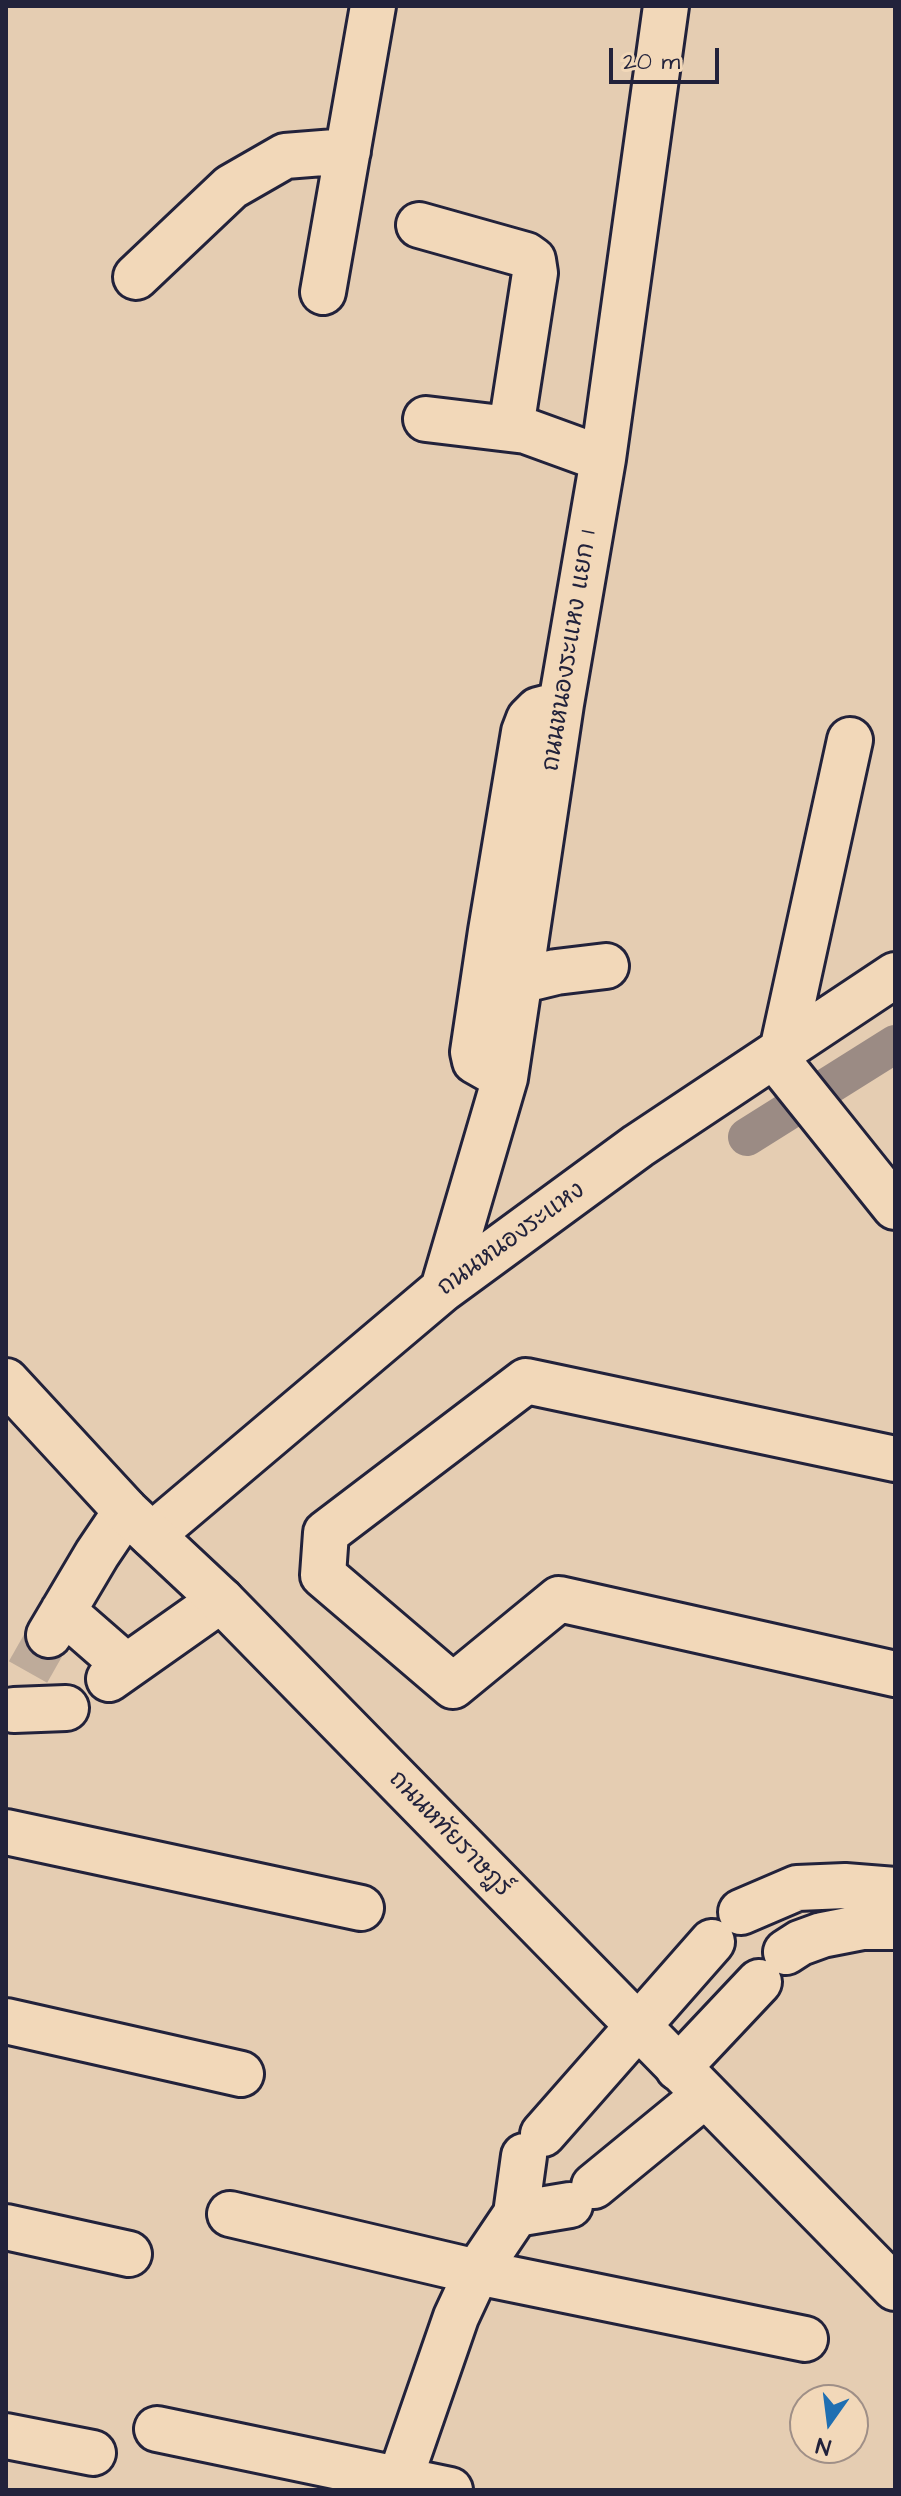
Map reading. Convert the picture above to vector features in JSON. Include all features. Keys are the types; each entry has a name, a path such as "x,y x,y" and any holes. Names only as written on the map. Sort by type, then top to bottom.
{"street":[{"path":"323,292 373,6"},
{"name":"ถนนหนองระแหง แยก 1","path":"443,1289 505,1078 561,704 603,459 666,6"},
{"path":"136,277 231,187 285,156 348,151"},
{"path":"419,225 526,255 533,260 535,273 511,428"},
{"path":"426,419 526,431 603,459"},
{"path":"505,1078 475,1061 473,1052 524,732 529,719 538,710 561,704"},
{"path":"850,740 778,1053 895,1207"},
{"path":"519,981 556,972 606,966"},
{"name":"ถนนหนองระแหง","path":"221,1600 118,1673 56,1623 139,1523 443,1289 638,1146 895,975"},
{"name":"ถนนหทัยราษฎร์","path":"6,1381 139,1523 221,1600 895,2288"},
{"path":"895,1459 526,1381 326,1533 323,1575 453,1686 559,1599 895,1674"},
{"path":"16,1700 66,1708"},
{"path":"6,1832 361,1908"},
{"path":"398,2484 444,2347 477,2272 516,2214 534,2145 636,2025 726,1927 797,1888 845,1886 895,1890"},
{"path":"516,2214 582,2195 691,2082 772,1967 800,1943 863,1927 895,1927"},
{"path":"6,2021 241,2074"},
{"path":"230,2214 477,2272 805,2339"},
{"path":"6,2227 129,2254"},
{"path":"157,2429 398,2484 450,2490"},
{"path":"6,2436 93,2453"}],"waterway":[{"path":"747,1137 895,1044"}],"tunnel":[{"path":"28,1672 49,1635"}]}
